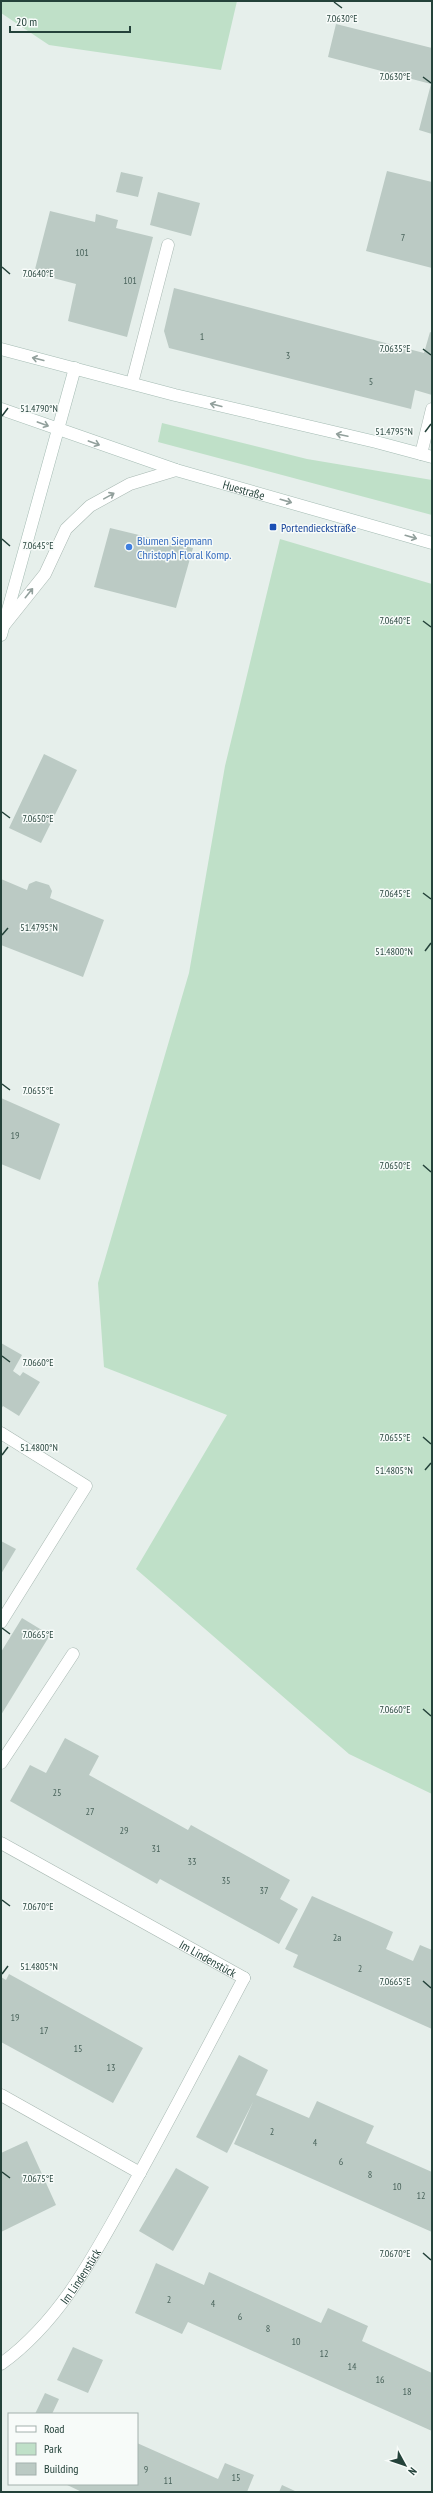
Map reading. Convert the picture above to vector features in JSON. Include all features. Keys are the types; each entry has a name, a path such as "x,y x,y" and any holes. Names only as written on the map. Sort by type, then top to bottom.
{"street":[{"path":"132,383 168,245"},
{"path":"1,349 426,456 432,409"},
{"path":"3,629 75,368"},
{"name":"Huestraße","path":"1,408 58,430 176,470 432,543"},
{"path":"3,629 45,574 66,529 90,506 130,484 176,470"},
{"path":"1,1433 86,1486 1,1622"},
{"path":"1,1763 73,1654"},
{"name":"Im Lindenstück","path":"1,1843 244,1978 140,2173 82,2277 56,2312 34,2336 1,2364"},
{"path":"1,2095 140,2173"}],"green space":[{"path":"1,1 237,1 221,70 49,45 1,13"},
{"path":"162,423 307,459 432,480 432,515 158,442"},
{"path":"280,539 432,584 432,1794 349,1754 136,1569 227,1415 104,1367 98,1283 189,973 225,766"}],"building":[{"path":"336,24 432,48 432,134 419,130 431,84 328,57"},
{"path":"387,171 432,182 432,268 366,251"},
{"path":"121,172 143,177 138,197 116,192"},
{"path":"158,192 200,203 191,236 150,225"},
{"path":"50,211 95,222 96,214 118,220 116,228 153,237 127,337 68,321 76,284 34,273"},
{"path":"174,288 424,353 430,332 432,333 432,395 415,390 411,409 169,348 164,331"},
{"path":"110,528 193,548 176,608 94,587"},
{"path":"44,754 77,770 41,843 9,828"},
{"path":"1,879 27,890 29,884 36,881 49,885 52,891 50,898 104,920 83,977 1,945"},
{"path":"1,1098 60,1124 40,1180 1,1164"},
{"path":"1,1343 22,1355 13,1371 20,1376 23,1372 40,1382 19,1416 3,1406 1,1409"},
{"path":"1,1541 16,1549 1,1574"},
{"path":"22,1618 50,1635 1,1715 1,1652"},
{"path":"65,1738 99,1756 89,1775 188,1830 191,1825 290,1880 280,1899 298,1909 279,1944 160,1879 157,1884 10,1801 30,1765 46,1773"},
{"path":"312,1896 393,1932 386,1949 413,1961 420,1945 432,1950 432,2029 293,1967 298,1955 285,1949"},
{"path":"9,1974 143,2048 113,2103 1,2042 1,1977 6,1980"},
{"path":"239,2055 268,2070 256,2095 309,2118 317,2101 374,2126 366,2143 432,2172 432,2232 234,2144 253,2102 227,2153 196,2137"},
{"path":"27,2141 56,2205 1,2232 1,2153"},
{"path":"176,2168 209,2187 173,2251 139,2231"},
{"path":"156,2263 204,2285 209,2272 321,2323 328,2308 368,2326 362,2341 432,2373 432,2431 188,2322 182,2334 135,2313"},
{"path":"73,2347 103,2360 88,2393 57,2380"},
{"path":"45,2393 59,2399 52,2413 35,2413"},
{"path":"138,2443 218,2479 225,2463 254,2475 247,2492 82,2492 67,2485 138,2485"},
{"path":"282,2485 295,2491 295,2492 279,2492"}],"place":[{"name":"Portendieckstraße","path":"273,527"},
{"name":"Blumen Siepmann Christoph Floral Komp.","path":"129,547"}]}
